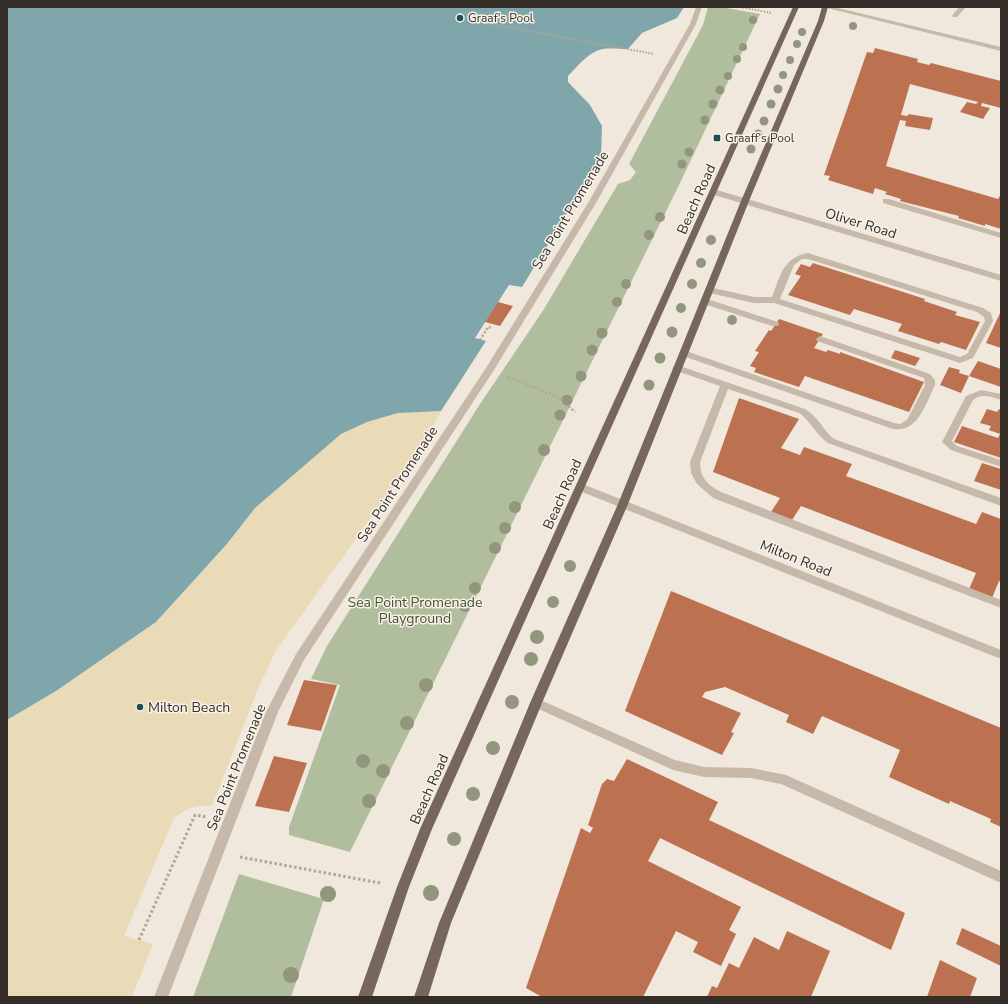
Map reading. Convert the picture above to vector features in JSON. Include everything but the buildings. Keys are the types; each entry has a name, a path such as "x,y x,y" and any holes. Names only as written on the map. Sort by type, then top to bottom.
{"main road":[{"name":"Beach Road","path":"365,997 403,886 426,829 796,7"},
{"path":"421,997 445,923 536,703 623,504 704,301 826,7"}],"street":[{"name":"Sea Point Promenade","path":"162,997 272,712 300,657 490,370 592,203 693,24 699,7"},
{"path":"826,7 1001,49"},
{"path":"955,16 963,7"},
{"name":"Oliver Road","path":"714,192 1001,278"},
{"path":"886,201 1001,236"},
{"path":"709,290 754,300 775,300 960,360 970,356 989,321 989,317 986,313 980,310 808,256 794,260 790,264 775,300"},
{"path":"704,301 776,324"},
{"path":"683,353 893,426 901,427 911,422 930,385 930,380 927,376 820,339"},
{"path":"677,368 809,414 820,432 831,441 1001,502"},
{"path":"725,384 695,462 694,471 698,480 706,489 717,495 1001,604"},
{"path":"1001,397 983,392 974,394 969,398 947,442 954,448 1001,464"},
{"name":"Milton Road","path":"580,487 1001,655"},
{"path":"536,703 673,765 704,772 751,772 782,779 1001,877"}],"path":[{"path":"740,7 774,13"},
{"path":"486,23 657,55"},
{"path":"480,340 485,330"},
{"path":"490,370 558,397 575,412"},
{"path":"139,940 195,815"},
{"path":"218,853 403,886"}],"green space":[{"name":"Sea Point Promenade Playground","path":"708,7 721,7 760,14 680,183 350,852 289,835 289,827 340,685 311,679 327,646 480,404 544,309 618,184 630,180 636,172 629,164 703,25"},
{"path":"239,874 324,899 291,997 193,997"}],"sand":[{"name":"Milton Beach","path":"441,411 425,442 275,652 258,689 212,806 192,808 174,818 124,936 153,944 132,997 7,997 7,720 56,691 156,622 227,545 255,508 341,434 367,422 398,413"}],"water":[{"path":"7,7 684,7 677,18 642,33 628,49 603,49 593,53 568,76 568,82 590,105 602,126 601,158 522,287 509,285 475,338 486,341 441,411 398,413 367,422 341,434 255,508 227,544 156,622 56,691 7,720"}],"place":[{"name":"Graaf's Pool","path":"460,18"},
{"name":"Graaff's Pool","path":"717,138"},
{"name":"Milton Beach","path":"140,707"}]}
